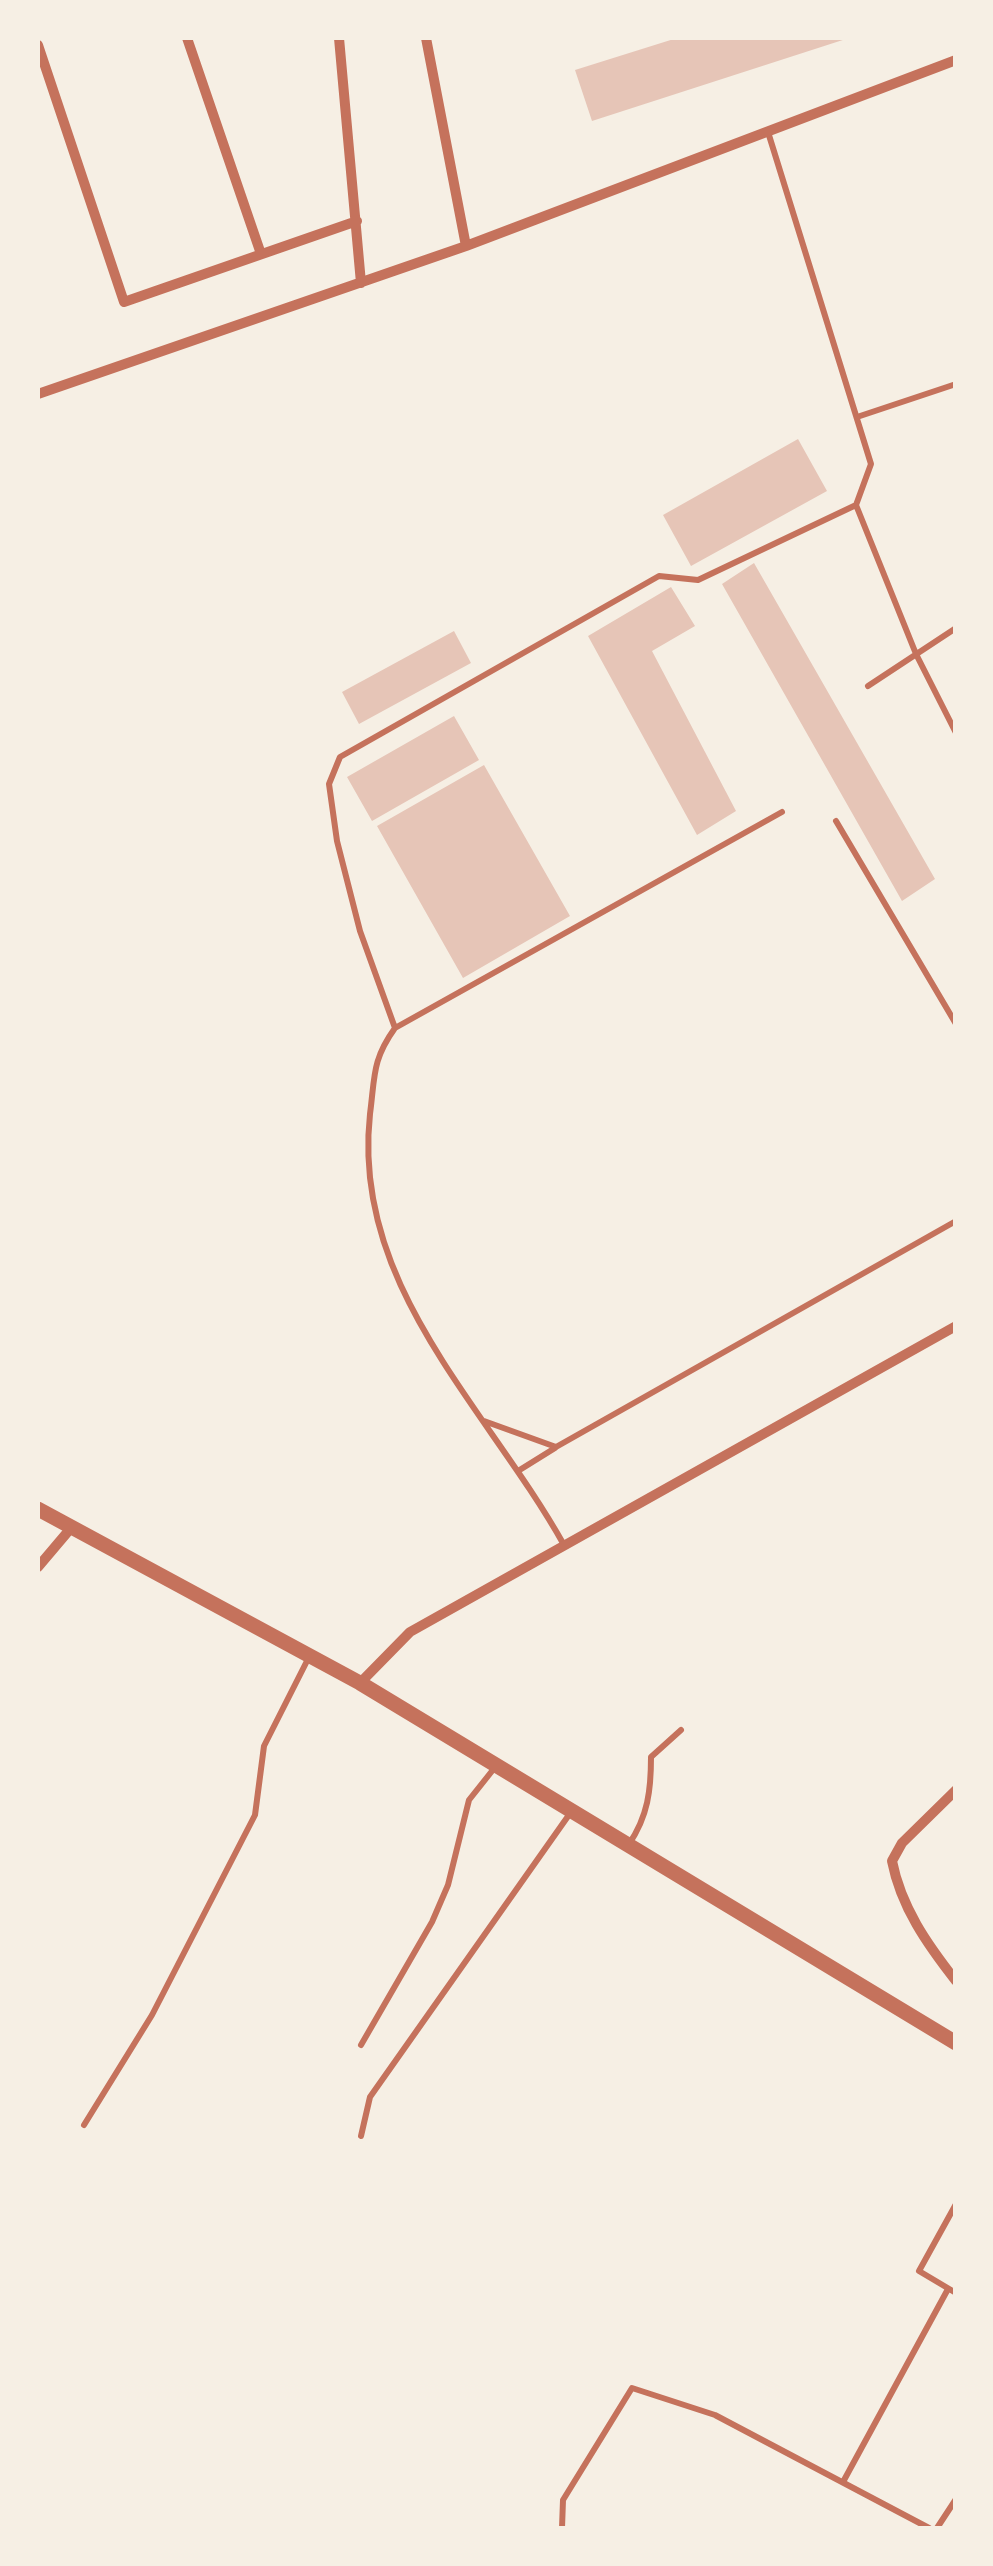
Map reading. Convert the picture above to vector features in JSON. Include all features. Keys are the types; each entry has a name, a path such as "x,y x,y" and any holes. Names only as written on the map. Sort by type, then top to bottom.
{"street":[{"path":"187,38 261,254"},
{"path":"340,38 361,283"},
{"path":"426,38 466,246"},
{"path":"38,45 124,302 356,221"},
{"path":"38,394 466,246 956,60"},
{"path":"360,1683 410,1632 956,1326"},
{"path":"38,1509 360,1683 956,2043"},
{"path":"38,1567 70,1528"},
{"path":"956,1790 902,1844 892,1860 902,1896 928,1946 956,1980"}],"lane":[{"path":"768,131 871,464 856,505 916,654 956,733"},
{"path":"857,417 956,384"},
{"path":"396,1028 360,931 337,841 328,784 340,757 659,576 698,580 856,505"},
{"path":"868,686 956,628"},
{"path":"564,1545 400,1292 374,1218 367,1140 377,1054 396,1028 782,812"},
{"path":"836,821 956,1024"},
{"path":"518,1471 956,1221"},
{"path":"483,1421 556,1447"},
{"path":"84,2126 152,2015 256,1815 264,1746 309,1656"},
{"path":"628,1845 643,1823 651,1789 650,1757 682,1730"},
{"path":"361,2045 432,1922 448,1885 469,1800 496,1766"},
{"path":"361,2136 370,2098 572,1811"},
{"path":"842,2482 952,2291 919,2271 956,2204"},
{"path":"562,2528 563,2500 632,2388 715,2415 930,2528"},
{"path":"937,2528 956,2500"}],"building":[{"path":"677,38 849,38 592,121 575,70"},
{"path":"798,439 827,491 691,566 663,515"},
{"path":"754,563 935,879 902,901 722,584"},
{"path":"671,587 695,626 652,651 736,811 697,835 588,636"},
{"path":"454,631 471,663 359,724 342,692"},
{"path":"454,716 479,760 372,821 347,777"},
{"path":"484,765 570,916 463,978 377,826"}]}
